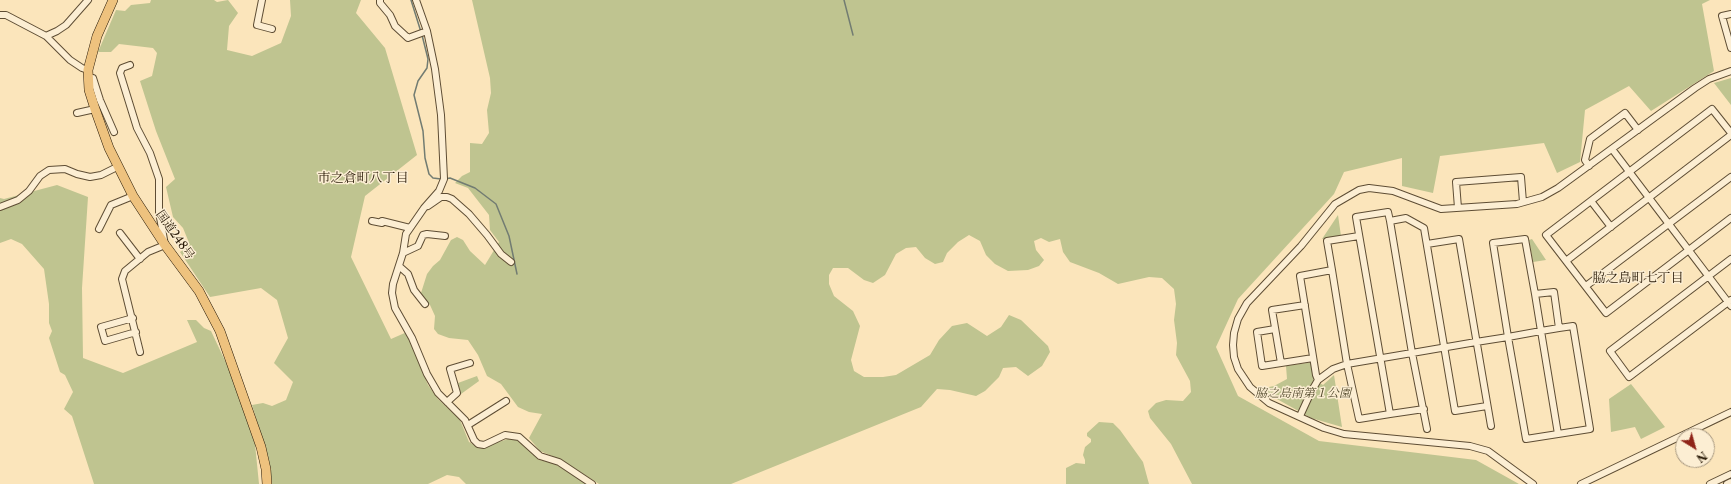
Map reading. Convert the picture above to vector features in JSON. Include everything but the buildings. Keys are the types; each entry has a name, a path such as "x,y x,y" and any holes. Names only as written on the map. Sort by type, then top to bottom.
{"highway":[{"name":"国道248号","path":"113,0 98,36 88,74 89,90 95,109 117,167 133,196 165,245 199,291 220,331 261,447 266,468 267,484"}],"street":[{"path":"46,36 66,25 88,0"},
{"path":"262,0 257,25 272,29"},
{"path":"380,0 380,3 390,15 395,26 408,38 428,31"},
{"path":"416,0 428,31 431,45 441,116 444,179 439,191 424,208 406,234 400,266 393,289 395,308 412,338 427,374 438,393 465,420 474,440 478,444 484,445 505,435 519,437 540,456 559,462 592,484"},
{"path":"1731,14 1722,16 1731,48"},
{"path":"0,15 6,15 46,36 70,60 93,78 100,100 114,132"},
{"path":"130,65 122,68 120,73 138,128 150,153 159,179 159,212 165,245 148,252 125,272 122,279 133,318 140,352"},
{"path":"1533,484 1488,451 1470,446 1344,434 1324,428 1269,403 1258,395 1245,381 1238,369 1234,357 1234,333 1238,319 1247,303 1301,246 1335,204 1359,190 1369,188 1387,189 1441,209 1508,205 1542,197 1558,188 1694,88 1709,79 1731,71"},
{"path":"77,113 95,109"},
{"path":"1566,261 1731,134 1712,109 1546,235 1566,261 1586,286 1606,313 1731,218"},
{"path":"1588,166 1585,160 1590,139 1625,112 1638,130"},
{"path":"1612,149 1708,276 1730,303 1629,377 1610,351 1708,276 1731,259"},
{"path":"0,207 18,200 29,191 40,176 49,170 65,169 90,177 102,175 117,167"},
{"path":"1586,286 1731,176"},
{"path":"1458,208 1456,182 1521,177 1523,202"},
{"path":"99,229 111,205 133,196"},
{"path":"424,208 442,197 447,196 452,199 487,235 501,254 511,262"},
{"path":"1591,201 1611,227"},
{"path":"1390,414 1356,217 1388,212 1412,353 1427,429"},
{"path":"1390,221 1406,218 1424,228 1455,411 1487,406"},
{"path":"372,221 382,223 382,221 410,228"},
{"path":"120,233 140,259"},
{"path":"403,253 418,246 423,235 445,236"},
{"path":"1359,236 1327,242 1347,364 1359,419 1424,409"},
{"path":"1427,244 1459,239 1491,426"},
{"path":"1300,416 1310,392 1318,380 1333,369 1347,364 1476,342 1508,337 1541,332 1573,326 1590,429 1558,434 1526,439 1508,337 1494,243 1525,239 1535,294 1541,332 1558,434"},
{"path":"400,266 408,274 414,290 425,304"},
{"path":"1318,380 1316,376 1300,276 1332,270"},
{"path":"1535,294 1554,292 1559,328"},
{"path":"1281,363 1272,310 1305,305"},
{"path":"133,318 101,327 104,341 136,332"},
{"path":"1275,329 1257,332 1262,366 1313,358"},
{"path":"447,402 457,393 450,369 470,363"},
{"path":"468,425 506,401"},
{"path":"1585,483 1731,412"},
{"path":"1710,484 1731,474"},
{"path":"1727,484 1731,482"}],"green space":[{"path":"151,0 214,0 217,2 228,0 238,13 229,26 227,50 252,56 281,43 291,16 290,0 361,0 356,13 385,48 417,155 365,196 351,257 391,339 407,332 428,385 438,399 460,420 469,442 480,448 508,439 519,440 526,445 540,460 555,464 587,484 466,484 459,477 447,475 428,484 272,484 269,461 252,405 263,403 272,406 286,400 293,382 274,363 288,338 277,300 261,288 210,297 180,252 190,245 183,228 173,217 166,187 175,179 156,131 140,81 152,76 157,53 153,48 119,44 111,52 98,52 116,10 125,11 131,5 150,3"},
{"path":"472,0 1710,0 1702,4 1714,71 1651,111 1629,86 1585,110 1580,162 1557,173 1544,143 1440,156 1433,193 1402,186 1402,158 1344,172 1334,194 1238,299 1216,347 1238,396 1319,441 1476,460 1519,484 1192,484 1171,444 1150,418 1148,411 1156,403 1166,400 1183,401 1191,392 1190,381 1176,355 1177,343 1174,320 1176,304 1174,289 1162,278 1149,277 1118,284 1099,273 1070,262 1063,252 1060,239 1049,242 1041,238 1034,241 1036,250 1044,260 1039,266 1028,270 1008,271 995,264 986,255 980,241 969,235 958,242 947,253 943,262 935,264 925,258 916,247 906,248 896,254 885,275 873,283 864,280 848,268 833,268 829,275 829,284 834,296 853,311 860,326 851,360 854,371 864,377 896,375 930,355 939,340 952,326 967,323 987,336 1001,327 1009,315 1021,320 1048,346 1050,352 1042,366 1028,376 1016,367 1003,368 999,377 985,391 976,396 950,390 937,389 921,407 731,484 599,484 562,460 540,451 529,438 542,414 529,412 518,407 501,384 487,376 478,355 468,340 449,338 438,334 434,329 435,316 430,305 421,293 427,274 440,260 451,240 457,237 463,240 470,251 485,265 499,242 490,230 489,215 468,188 455,183 462,176 470,172 470,143 482,144 489,133 487,110 491,93 490,78"},
{"path":"1731,78 1731,105 1714,83"},
{"path":"57,185 88,197 82,288 83,358 123,373 197,342 187,320 196,320 204,328 211,331 228,367 255,444 259,484 94,484 72,416 64,409 73,392 65,375 60,372 49,338 52,331 49,323 49,304 44,269 22,244 11,239 0,243 0,198 4,199"},
{"path":"1338,215 1341,236 1322,239"},
{"path":"1532,239 1546,260 1533,262 1529,240"},
{"name":"脇之島南第１公園","path":"1314,362 1313,379 1323,385 1334,375 1342,427 1311,418 1259,389 1274,386 1287,379 1286,366"},
{"path":"477,376 479,381 461,394 458,383"},
{"path":"1631,384 1665,427 1641,439 1635,427 1611,432 1609,399"},
{"path":"1099,422 1113,423 1120,430 1143,462 1149,484 1066,484 1066,468 1076,463 1085,464 1083,455 1085,447 1091,442 1091,439 1087,436 1087,433"}],"waterway":[{"path":"411,0 421,32"},
{"path":"844,0 853,35"},
{"path":"422,35 428,59 427,68 418,81 414,95 423,131 425,158 429,174 433,178 441,179"},
{"path":"445,179 450,178 475,188 496,204 509,236 517,274"}],"district":[{"name":"市之倉町八丁目","path":"363,178"},
{"name":"脇之島町七丁目","path":"1638,278"}]}
